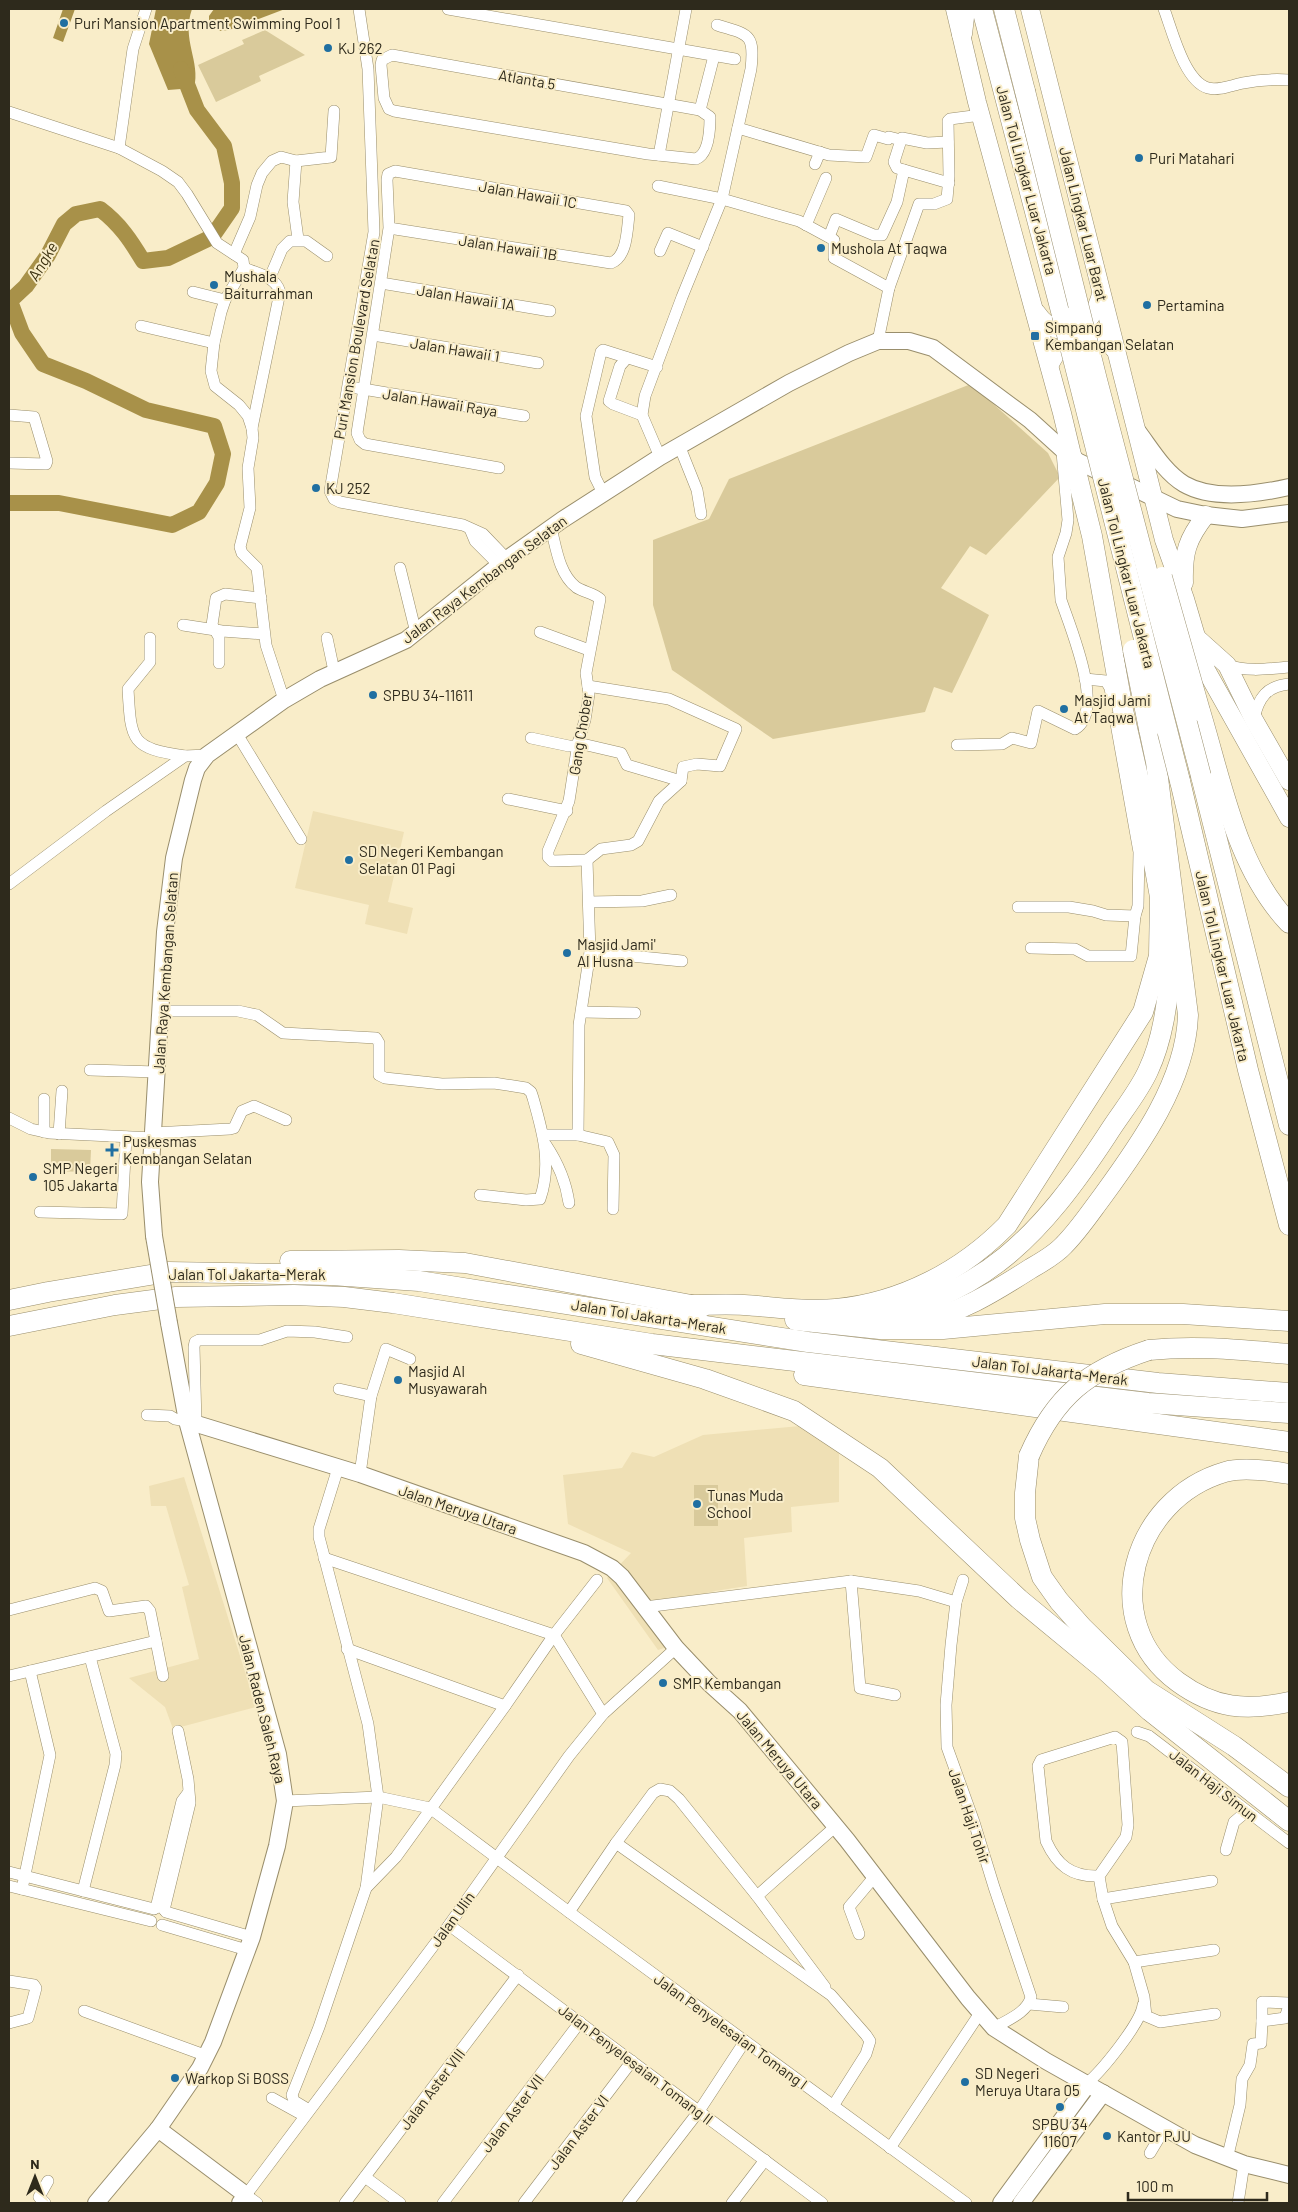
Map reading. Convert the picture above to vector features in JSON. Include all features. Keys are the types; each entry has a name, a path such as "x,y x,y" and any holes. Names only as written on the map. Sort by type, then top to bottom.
{"highway":[{"path":"962,34 965,9"},
{"name":"Jalan Tol Lingkar Luar Jakarta","path":"982,9 1201,776 1289,1125"},
{"name":"Jalan Tol Lingkar Luar Jakarta","path":"1004,9 1180,781 1248,1070 1289,1225"},
{"path":"1089,382 1126,454 1200,711 1247,862 1268,896 1289,922"},
{"path":"880,1329 923,1321 969,1305 1064,1245 1123,1168 1157,1115 1188,1036 1188,1015 1156,762 1132,646 1089,466 1089,382"},
{"path":"691,1305 744,1305 808,1310 837,1309 868,1303 901,1293 936,1280 963,1264 988,1244 1007,1225 1143,1012 1159,956 1160,897 1139,781 1123,710 1092,536 1067,456"},
{"path":"824,1324 887,1315 942,1297 974,1280 1005,1259 1041,1226 1077,1181 1148,1072 1165,1021 1173,947 1178,931"},
{"path":"168,1272 247,1262 328,1260 465,1263 691,1305 824,1324 880,1329 943,1330 1104,1314 1183,1314 1289,1321"},
{"name":"Jalan Tol Jakarta–Merak","path":"9,1300 74,1287 168,1272 331,1275 419,1282 808,1342 1158,1383 1289,1393"},
{"name":"Jalan Tol Jakarta–Merak","path":"9,1326 115,1305 176,1297 223,1295 344,1297 652,1344 1148,1403 1289,1413"},
{"path":"513,1322 705,1379 794,1411 880,1468 1019,1599 1105,1670 1150,1711 1289,1821"},
{"path":"652,1344 850,1382 1289,1442"},
{"path":"1289,1354 1215,1347 1180,1347 1149,1350 1120,1360 1093,1374 1061,1400 1038,1434 1029,1456 1025,1493 1025,1518 1042,1577 1059,1601 1082,1627 1146,1690 1234,1746 1289,1787"},
{"path":"1289,1474 1275,1471 1227,1471 1194,1486 1172,1501 1152,1525 1138,1550 1132,1582 1133,1606 1138,1631 1149,1653 1165,1672 1188,1689 1208,1700 1228,1706 1262,1708 1289,1702"}],"main road":[{"path":"955,9 981,115 1050,364 1062,413 1067,456"},
{"name":"Jalan Lingkar Luar Barat","path":"1030,9 1145,472 1206,670 1289,818"},
{"path":"1036,312 1050,326 1063,329 1076,328 1093,316 1101,294"},
{"path":"1044,341 1048,353 1062,336 1080,330 1101,333 1115,346"},
{"path":"1050,364 1060,347 1082,337 1102,338 1115,346"},
{"name":"Jalan Raya Kembangan Selatan","path":"154,1236 150,1182 165,932 174,858 199,768 237,734 284,700 334,671 380,653 416,633 503,562 603,493 660,457 789,383 849,353 878,341 909,341 933,348 1030,420 1067,456 1152,498 1177,509 1206,515 1242,519 1289,511"},
{"path":"1030,420 1049,425 1062,413"},
{"path":"1135,427 1173,475 1183,483 1200,491 1243,493 1285,485"},
{"path":"1130,487 1139,483 1145,472"},
{"path":"1285,485 1279,500 1289,511"},
{"path":"1185,599 1184,566 1187,545 1192,532 1206,515"},
{"path":"1198,639 1227,665 1254,720 1289,781"},
{"name":"Jalan Raden Saleh Raya","path":"96,2203 158,2129 207,2056 249,1944 277,1846 285,1801 278,1754 191,1422 154,1236"},
{"name":"Jalan Meruya Utara","path":"191,1422 360,1474 584,1553 612,1568 622,1577 676,1648 709,1683 740,1711 836,1826 980,2013 994,2028 1046,2062 1095,2085 1195,2145 1227,2159 1289,2174"},
{"path":"1001,2203 1095,2085"},
{"path":"1021,2203 1095,2085"},
{"path":"158,2129 248,2201"}],"street":[{"path":"119,148 134,48 146,9"},
{"name":"Puri Mansion Boulevard Selatan","path":"359,9 368,69 374,232 356,388 330,484 330,492 340,502 463,525 470,528 475,541 503,562"},
{"path":"448,9 735,59"},
{"path":"686,9 659,155 696,159 705,151 710,117 700,110 714,56"},
{"path":"1164,9 1188,72 1196,82 1209,88 1226,87 1263,80 1289,80"},
{"path":"660,457 642,414 645,396 682,297 722,199 753,55 751,40 748,35 717,24"},
{"name":"Atlanta 5","path":"659,155 389,109 384,98 382,60 386,56 392,55 700,110"},
{"path":"234,254 250,217 262,173 276,158 296,161 331,157 334,111"},
{"path":"9,112 119,148 162,171 178,182 217,243 243,260 244,268 225,300 214,343 212,379 220,392 239,405 248,416 252,428 253,438 248,468 250,508 240,546 242,553 257,568 264,634 274,675 284,700"},
{"path":"878,341 889,288 919,204 934,204 947,199 949,183 947,124 950,119 981,115"},
{"path":"738,128 829,155 866,156 874,135 927,143 948,142"},
{"path":"901,140 894,162 896,168 949,183"},
{"path":"815,164 820,152"},
{"path":"296,161 293,202 298,239"},
{"path":"829,237 836,219 874,235 882,235 894,209 904,170"},
{"name":"Jalan Hawaii 1C","path":"389,228 386,180 388,174 395,171 626,211 629,215 622,253"},
{"path":"806,225 826,178"},
{"path":"658,186 722,199 806,225 829,237 835,243 834,258 889,288"},
{"path":"894,209 915,216"},
{"path":"389,228 373,336 356,388 357,433 360,440 365,444 499,468"},
{"name":"Jalan Hawaii 1B","path":"389,228 611,263 618,260 622,253"},
{"path":"660,251 668,233 703,247"},
{"path":"266,276 271,275 286,243 298,239 306,241 327,256"},
{"path":"244,268 266,276 278,287 280,292 252,428"},
{"name":"Jalan Hawaii 1A","path":"382,283 550,311"},
{"path":"193,292 225,300"},
{"path":"141,326 214,343"},
{"name":"Jalan Hawaii 1","path":"373,336 538,363"},
{"path":"603,493 595,477 586,416 592,384 602,350 657,366"},
{"path":"627,358 620,366 609,401 642,414"},
{"name":"Jalan Hawaii Raya","path":"356,388 524,416"},
{"path":"9,416 34,416 48,461 46,464 9,464"},
{"path":"680,446 697,490 701,514"},
{"path":"957,745 1002,744 1012,738 1031,743 1038,710 1074,729 1083,724 1089,704 1085,679 1061,600 1058,557 1068,520 1067,456"},
{"name":"Gang Chober","path":"551,528 562,568 568,578 576,587 600,600 586,673 589,694 585,720 578,744 566,811 550,846 548,857 552,861 557,862 588,860"},
{"path":"400,568 416,633"},
{"path":"219,663 219,637 212,625 214,603 220,595 261,598"},
{"path":"183,625 264,634"},
{"path":"540,632 589,650"},
{"path":"150,638 148,665 131,683 128,689 132,728 138,741 155,752 185,756 199,768"},
{"path":"326,638 334,671"},
{"path":"1227,665 1241,670 1289,667"},
{"path":"1031,948 1075,949 1088,956 1130,957 1138,906 1139,852 1110,688 1106,682 1085,679"},
{"path":"1254,720 1259,700 1264,693 1271,688 1289,684"},
{"path":"578,1135 579,1025 590,952 588,860 601,849 631,845 638,840 659,801 681,780 683,767 686,765 720,766 736,729 669,699 588,686"},
{"path":"237,734 301,840"},
{"path":"530,738 568,746 578,744 622,753 627,765 681,780"},
{"path":"9,884 106,811 185,756"},
{"path":"508,799 566,811"},
{"path":"589,902 642,901 671,895"},
{"path":"1018,907 1069,907 1093,911 1103,915 1135,916"},
{"path":"590,952 682,961"},
{"path":"160,1011 238,1011 257,1015 283,1033 376,1038 379,1043 379,1075 385,1078 442,1084 494,1083 526,1088 531,1092 544,1139 547,1168 540,1200 480,1195"},
{"path":"582,1012 635,1013"},
{"path":"90,1070 157,1072"},
{"path":"59,1134 62,1091"},
{"path":"44,1099 44,1132"},
{"path":"9,1118 31,1129 44,1132 126,1137 232,1129 242,1111 254,1106 286,1120"},
{"path":"544,1139 578,1135 601,1139 611,1146 614,1155 613,1209"},
{"path":"40,1212 122,1214 126,1137"},
{"path":"544,1139 556,1161 567,1190 569,1204"},
{"path":"147,1415 170,1416 191,1422 195,1342 260,1340 287,1331 315,1332 348,1337"},
{"path":"360,1474 371,1396 386,1349 410,1359"},
{"path":"339,1389 371,1396"},
{"path":"307,2113 294,2101 292,2095 320,2027 366,1888 378,1797 368,1724 319,1537 319,1529 338,1468"},
{"path":"324,1558 554,1635 603,1714"},
{"path":"366,1888 396,1857 506,1706 554,1635 597,1580"},
{"name":"Jalan Haji Tohir","path":"963,1580 956,1602 946,1705 947,1747 974,1822 1029,1989 1029,2004"},
{"path":"645,1607 851,1581 919,1592 956,1602"},
{"path":"851,1581 860,1688 896,1695"},
{"path":"9,1610 98,1588 102,1591 110,1611 142,1606 147,1607 163,1676"},
{"path":"9,1676 156,1641"},
{"name":"Jalan Ulin","path":"248,2201 307,2113 497,1858 568,1756 603,1714 676,1648"},
{"path":"347,1649 506,1706"},
{"path":"83,1891 115,1765 116,1754 90,1657"},
{"path":"22,1889 50,1754 30,1671"},
{"path":"156,1923 150,1916 160,1910 190,1802 188,1779 178,1731"},
{"name":"Jalan Haji Simun","path":"1137,1732 1145,1733 1289,1843"},
{"path":"1095,2085 1146,2016 1144,1997 1130,1959 1112,1926 1103,1899 1099,1876 1126,1836 1128,1825 1122,1742 1114,1737 1041,1760 1038,1765 1048,1846 1055,1858 1068,1870 1080,1875 1099,1876"},
{"path":"568,1912 653,1793 660,1789 670,1791 679,1799 757,1896 831,1995 870,2041 866,2054 833,2106"},
{"path":"285,1801 378,1797 430,1808"},
{"name":"Jalan Penyelesaian Tomang I","path":"430,1808 568,1912 966,2203"},
{"path":"1226,1850 1234,1822 1247,1811"},
{"path":"757,1896 836,1826"},
{"path":"616,1843 831,1995"},
{"path":"9,1872 160,1910 249,1944"},
{"path":"859,1934 849,1907 875,1876"},
{"path":"1103,1899 1212,1880"},
{"path":"9,1886 249,1944"},
{"path":"156,1923 167,1919 160,1910"},
{"name":"Jalan Penyelesaian Tomang II","path":"448,1925 518,1975 822,2203"},
{"path":"1130,1959 1214,1950"},
{"path":"1095,2085 1098,2074 1142,2012 1143,2002 1130,1959"},
{"name":"Jalan Aster VIII","path":"345,2203 518,1975"},
{"path":"9,1981 34,1985 36,1988 28,2018 9,2023"},
{"path":"1227,2159 1240,2105 1242,2079 1250,2065 1252,2043 1262,2042 1262,2021 1262,2002 1289,2004 1286,2018 1262,2021"},
{"path":"994,2028 1021,2012 1029,2004 1063,2007"},
{"path":"84,2011 207,2056"},
{"path":"890,2148 980,2013"},
{"path":"1146,2016 1160,2022 1215,2014"},
{"name":"Jalan Aster VII","path":"443,2203 580,2022"},
{"path":"628,2203 699,2111 745,2041"},
{"name":"Jalan Aster VI","path":"524,2203 632,2061"},
{"path":"272,2098 307,2113"},
{"path":"1150,2153 1164,2128"},
{"path":"732,2203 765,2160"},
{"path":"1238,2203 1244,2164"},
{"path":"365,2177 400,2203"},
{"path":"45,2203 39,2197 48,2181"}],"shaded area":[{"name":"Puri Mansion Apartment Swimming Pool 1","path":"63,9 75,9 63,42 53,38"},
{"path":"156,9 192,9 189,31 195,69 194,88 168,90 149,44"},
{"path":"214,9 285,9 229,30 220,31 209,23 209,16"},
{"path":"265,30 305,55 259,76 261,81 216,102 198,65 244,44 242,40"},
{"path":"971,384 1048,453 1060,477 986,555 970,546 941,588 989,615 952,693 934,687 925,712 773,739 672,670 653,605 653,540 709,519 729,479"},
{"name":"SD Negeri Kembangan Selatan 01 Pagi","path":"313,811 404,832 388,902 413,908 407,934 365,924 369,905 295,888"},
{"path":"51,1149 91,1150 90,1172 51,1171"},
{"path":"800,1426 839,1448 839,1502 791,1507 792,1532 744,1538 747,1586 715,1591 649,1608 676,1644 658,1650 607,1578 631,1553 568,1524 563,1475 622,1468 632,1452 654,1457 703,1435"},
{"path":"184,1477 256,1707 173,1729 165,1707 129,1678 199,1659 182,1587 189,1585 166,1506 151,1506 149,1486"},
{"path":"694,1485 718,1485 718,1526 694,1526"}],"waterway":[{"name":"Angke","path":"9,503 59,503 172,525 199,512 217,483 223,454 214,426 146,410 86,381 43,364 22,333 10,301 26,286 48,255 64,224 76,214 100,209 124,233 143,261 168,258 212,237 232,208 232,183 224,146 197,110 181,69"}],"place":[{"name":"Puri Mansion Apartment Swimming Pool 1","path":"64,23"},
{"name":"KJ 262","path":"328,48"},
{"name":"Puri Matahari","path":"1139,158"},
{"name":"Mushola At Taqwa","path":"821,248"},
{"name":"Mushala Baiturrahman","path":"214,285"},
{"name":"Pertamina","path":"1147,305"},
{"name":"Simpang Kembangan Selatan","path":"1035,336"},
{"name":"KJ 252","path":"316,488"},
{"name":"SPBU 34-11611","path":"373,695"},
{"name":"Masjid Jami At Taqwa","path":"1064,709"},
{"name":"SD Negeri Kembangan Selatan 01 Pagi","path":"349,860"},
{"name":"Masjid Jami' Al Husna","path":"567,953"},
{"name":"Puskesmas Kembangan Selatan","path":"112,1150"},
{"name":"SMP Negeri 105 Jakarta","path":"33,1177"},
{"name":"Masjid Al Musyawarah","path":"398,1380"},
{"name":"Tunas Muda School","path":"697,1504"},
{"name":"SMP Kembangan","path":"663,1683"},
{"name":"Warkop Si BOSS","path":"175,2078"},
{"name":"SD Negeri Meruya Utara 05","path":"965,2082"},
{"name":"SPBU 34 11607","path":"1060,2107"},
{"name":"Kantor PJU","path":"1107,2136"}]}
